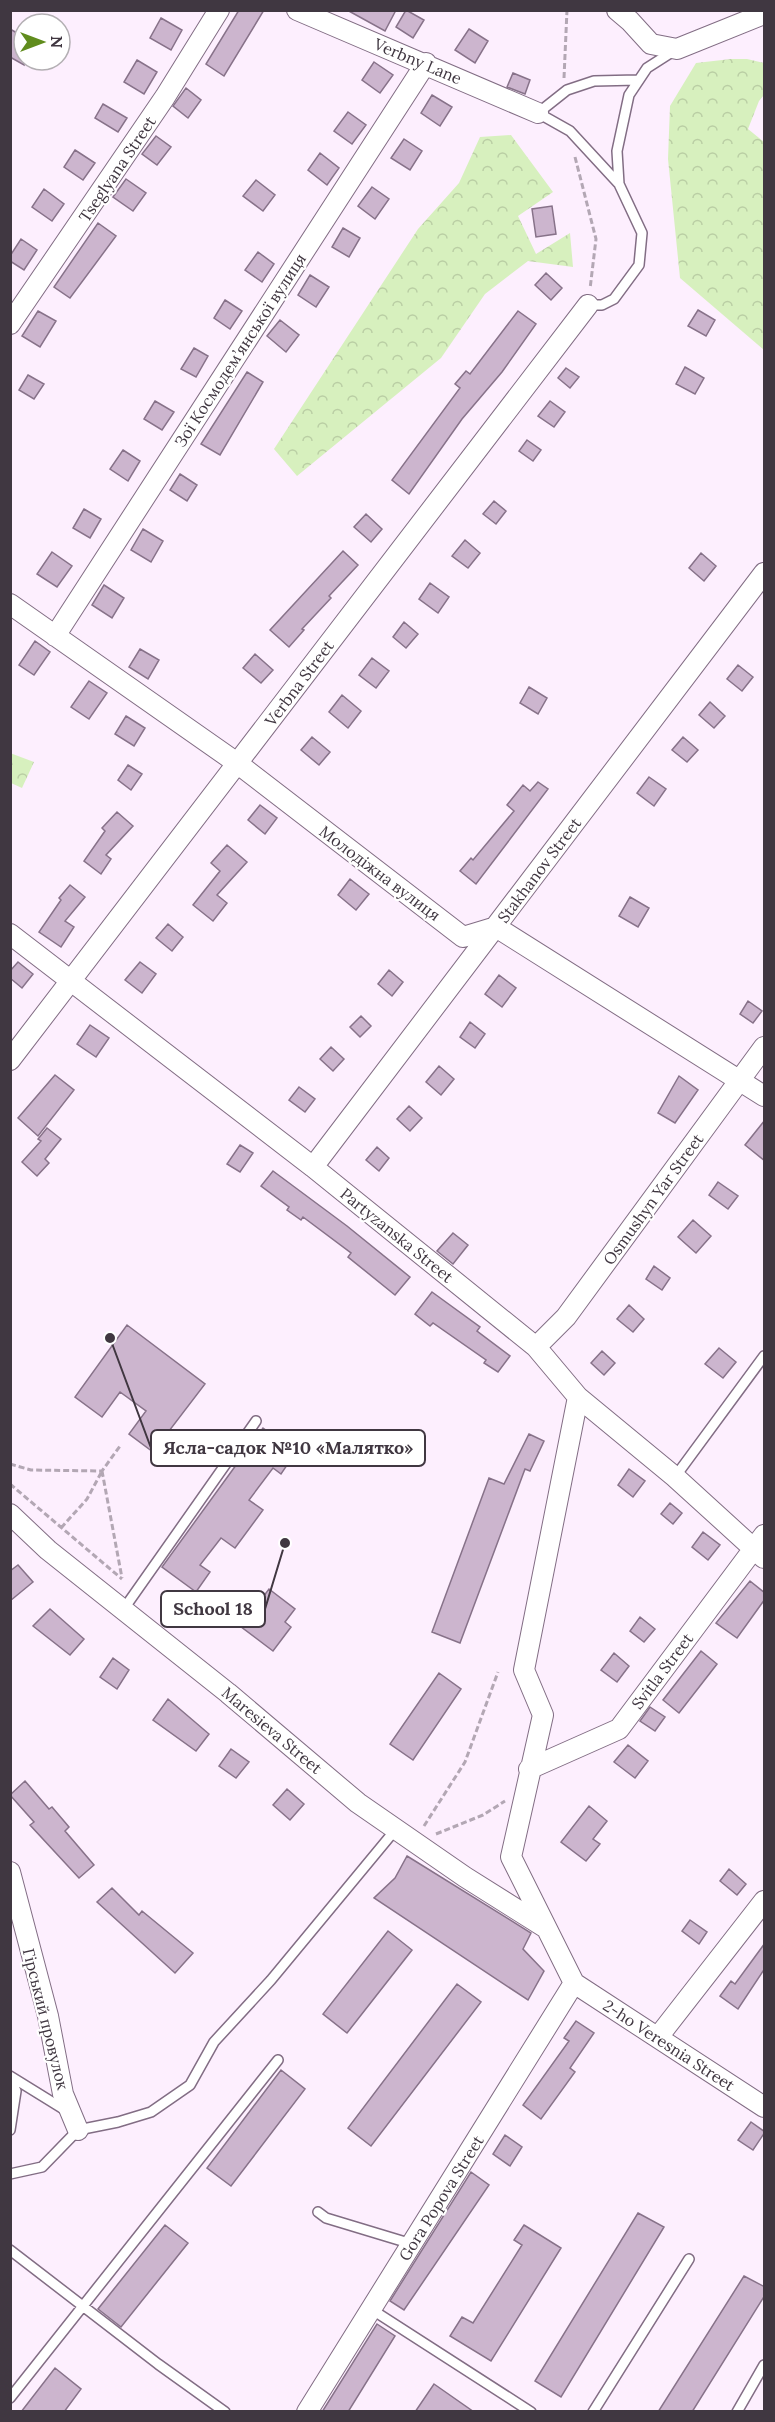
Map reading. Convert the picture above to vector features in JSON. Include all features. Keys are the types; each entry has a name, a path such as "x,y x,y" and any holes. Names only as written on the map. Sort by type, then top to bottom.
{"street":[{"name":"Tseglyana Street","path":"10,324 165,97 219,10"},
{"name":"Verbny Lane","path":"297,10 426,63 538,113"},
{"path":"617,10 651,44 677,49 765,14"},
{"name":"Зої Космодем’янської вулиця","path":"54,636 426,63"},
{"name":"Verbna Street","path":"10,1060 588,305"},
{"name":"Stakhanov Street","path":"313,1167 765,573"},
{"name":"Молодіжна вулиця","path":"10,604 237,763 463,937 495,927"},
{"path":"495,927 765,1096"},
{"name":"Partyzanska Street","path":"10,934 313,1167 536,1347 578,1397 761,1547"},
{"name":"Osmushyn Yar Street","path":"536,1347 566,1317 765,1047"},
{"path":"574,1983 511,1857 543,1715 524,1670 578,1397"},
{"name":"Maresieva Street","path":"10,1514 48,1550 358,1803 465,1877 546,1928"},
{"name":"Svitla Street","path":"527,1779 619,1729 761,1547"},
{"name":"Гірський провулок","path":"10,1872 48,2016 63,2094 75,2122"},
{"path":"658,2037 765,1901"},
{"name":"2-ho Veresnia Street","path":"574,1983 765,2107"},
{"name":"Gora Popova Street","path":"307,2412 574,1983"}],"lane":[{"path":"619,184 617,151 629,95 647,68 677,49"},
{"path":"588,305 602,305 614,299 639,265 642,233 619,184 570,130 538,113 567,90 594,81 638,80"},
{"path":"675,1477 765,1356"},
{"path":"123,1610 255,1421"},
{"path":"10,2078 75,2122 118,2122 151,2112 190,2085 214,2042 271,1980 396,1829"},
{"path":"10,2398 278,2060"},
{"path":"10,2078 16,2091 10,2130"},
{"path":"10,2174 42,2167 75,2122"},
{"path":"318,2212 332,2220 412,2244"},
{"path":"10,2250 225,2412"},
{"path":"593,2412 689,2259"},
{"path":"371,2309 531,2412"},
{"path":"737,2412 765,2365"}],"path":[{"path":"61,1529 87,1499 102,1471 120,1446"},
{"path":"10,1464 31,1470 102,1471"},
{"path":"10,1484 122,1579 102,1471"},
{"path":"498,1672 465,1762 423,1826 436,1834 483,1815 527,1779"}],"green space":[{"path":"747,59 764,63 764,95 759,101 748,129 764,142 764,350 680,278 668,159 670,106 696,63"},
{"path":"511,135 553,192 518,216 536,254 570,233 573,267 528,261 485,294 441,358 297,476 274,449 418,229 459,183 480,137"},
{"path":"10,753 34,762 22,788 11,783"}],"building":[{"path":"239,10 264,10 224,76 206,64"},
{"path":"347,10 396,10 385,31"},
{"path":"406,10 424,20 413,38 396,27"},
{"path":"161,18 182,30 171,50 150,38"},
{"path":"10,29 12,30 12,58 10,57"},
{"path":"469,29 488,41 475,63 455,50"},
{"path":"137,60 157,72 144,94 124,82"},
{"path":"374,62 393,75 380,93 362,80"},
{"path":"513,73 530,80 525,94 507,87"},
{"path":"186,88 201,100 188,118 173,106"},
{"path":"432,95 452,107 440,126 421,113"},
{"path":"103,104 127,118 118,132 95,118"},
{"path":"348,112 366,125 352,144 334,131"},
{"path":"156,136 171,147 157,165 142,154"},
{"path":"404,139 422,151 410,170 391,158"},
{"path":"75,150 95,163 83,180 64,167"},
{"path":"320,153 339,168 327,185 308,170"},
{"path":"126,179 146,193 133,211 113,197"},
{"path":"256,180 275,195 263,211 243,196"},
{"path":"372,187 389,199 375,219 358,206"},
{"path":"44,189 64,204 52,221 32,207"},
{"path":"552,206 556,234 536,237 532,209"},
{"path":"98,223 116,236 70,298 54,287"},
{"path":"343,228 360,238 349,257 332,247"},
{"path":"21,239 37,250 24,270 10,261 10,256"},
{"path":"258,252 274,264 262,282 245,270"},
{"path":"546,273 562,288 551,300 535,285"},
{"path":"310,275 329,287 316,307 298,295"},
{"path":"225,300 242,311 230,329 214,318"},
{"path":"698,310 715,320 706,336 688,326"},
{"path":"38,311 56,321 40,347 22,336"},
{"path":"518,311 536,324 502,372 462,419 409,494 392,480 460,388 455,384 466,371 470,374"},
{"path":"280,320 299,335 286,352 267,336"},
{"path":"194,348 208,356 196,377 181,369"},
{"path":"685,367 704,378 695,394 676,384"},
{"path":"566,368 579,377 570,388 558,378"},
{"path":"247,372 263,382 220,455 201,444"},
{"path":"28,375 44,384 34,399 19,390"},
{"path":"155,401 174,412 162,430 144,419"},
{"path":"550,401 565,412 554,427 538,416"},
{"path":"527,440 541,450 533,461 519,451"},
{"path":"123,450 140,461 128,481 110,469"},
{"path":"180,474 197,485 187,501 170,490"},
{"path":"494,501 506,511 496,524 483,514"},
{"path":"84,509 101,519 90,538 73,528"},
{"path":"366,514 382,529 371,542 354,527"},
{"path":"143,529 163,541 151,562 131,550"},
{"path":"465,540 480,553 468,568 452,556"},
{"path":"343,551 358,565 329,596 331,598 302,629 304,630 289,647 270,630"},
{"path":"52,552 72,566 57,587 37,574"},
{"path":"701,553 716,566 704,581 689,568"},
{"path":"430,583 449,597 438,613 419,599"},
{"path":"104,585 124,598 112,618 92,605"},
{"path":"404,622 418,634 406,648 393,637"},
{"path":"35,641 50,652 34,675 19,665"},
{"path":"140,649 159,660 148,679 129,667"},
{"path":"255,654 273,670 261,683 243,668"},
{"path":"372,658 389,671 376,688 359,675"},
{"path":"738,665 753,677 742,691 727,679"},
{"path":"89,681 107,693 89,719 71,707"},
{"path":"529,687 547,698 538,714 520,703"},
{"path":"342,695 361,711 348,728 329,712"},
{"path":"710,702 725,716 714,728 699,715"},
{"path":"126,716 145,728 134,746 115,734"},
{"path":"312,737 330,752 319,765 301,750"},
{"path":"683,737 698,750 687,762 672,750"},
{"path":"128,765 142,774 131,790 118,780"},
{"path":"649,777 666,789 654,806 637,793"},
{"path":"538,782 548,789 476,884 460,871 471,858 473,860 514,811 507,805 523,785 530,791"},
{"path":"260,805 277,818 265,834 248,820"},
{"path":"117,812 133,826 106,855 111,859 101,874 84,861 105,831 102,828"},
{"path":"227,845 247,862 217,895 227,903 213,921 193,905 220,871 211,863"},
{"path":"350,879 369,894 356,910 338,895"},
{"path":"70,885 85,897 65,921 74,927 61,947 39,932 61,900 59,898"},
{"path":"630,897 649,908 638,927 619,916"},
{"path":"168,924 183,937 172,951 156,938"},
{"path":"18,962 33,974 22,988 10,978 10,971"},
{"path":"140,962 156,974 142,993 125,980"},
{"path":"389,970 403,982 392,996 378,984"},
{"path":"499,975 516,988 502,1007 485,994"},
{"path":"748,1001 762,1011 753,1023 740,1014"},
{"path":"361,1016 371,1026 360,1037 350,1027"},
{"path":"470,1022 485,1034 475,1048 460,1037"},
{"path":"90,1025 109,1038 96,1057 77,1044"},
{"path":"331,1047 344,1059 333,1071 320,1059"},
{"path":"439,1066 454,1079 441,1095 426,1082"},
{"path":"55,1075 74,1090 38,1136 18,1118"},
{"path":"679,1076 698,1090 675,1123 658,1113"},
{"path":"299,1087 315,1099 305,1112 289,1100"},
{"path":"409,1106 422,1118 410,1131 397,1119"},
{"path":"765,1120 765,1161 745,1145"},
{"path":"47,1128 61,1139 45,1159 49,1163 37,1176 22,1162 41,1141 38,1139"},
{"path":"240,1145 253,1153 240,1172 227,1164"},
{"path":"377,1147 389,1158 379,1171 366,1160"},
{"path":"273,1171 410,1277 395,1295 348,1257 351,1253 303,1217 301,1220 287,1210 289,1207 261,1186"},
{"path":"718,1182 738,1196 728,1209 709,1195"},
{"path":"693,1220 711,1236 696,1253 678,1237"},
{"path":"453,1233 468,1245 453,1264 437,1251"},
{"path":"654,1266 670,1278 662,1290 646,1279"},
{"path":"432,1292 480,1327 477,1331 510,1356 498,1372 484,1363 486,1360 433,1323 430,1326 415,1314"},
{"path":"629,1305 644,1319 633,1332 617,1319"},
{"path":"127,1325 205,1384 153,1452 129,1434 146,1411 120,1392 102,1417 75,1397"},
{"path":"719,1348 736,1362 723,1378 705,1364"},
{"path":"602,1351 615,1363 604,1375 591,1363"},
{"path":"263,1428 296,1452 281,1474 273,1468 249,1500 263,1510 235,1548 221,1538 200,1565 210,1572 196,1592 162,1567"},
{"path":"529,1434 544,1441 530,1471 525,1469 460,1643 432,1632 489,1478 504,1484"},
{"path":"629,1469 645,1481 633,1497 618,1485"},
{"path":"670,1503 682,1513 673,1524 661,1514"},
{"path":"703,1532 720,1545 708,1560 692,1547"},
{"path":"18,1565 33,1582 10,1601 10,1571"},
{"path":"750,1581 765,1593 765,1599 737,1638 716,1623"},
{"path":"269,1589 295,1609 285,1622 291,1627 273,1651 232,1620 249,1598 257,1605"},
{"path":"50,1609 84,1639 70,1655 33,1626"},
{"path":"640,1617 655,1629 644,1642 630,1631"},
{"path":"701,1651 717,1664 679,1713 663,1700"},
{"path":"614,1653 629,1666 617,1682 601,1670"},
{"path":"113,1658 129,1670 117,1689 100,1677"},
{"path":"439,1673 461,1689 413,1760 390,1744"},
{"path":"168,1699 209,1734 196,1751 153,1720"},
{"path":"650,1707 665,1717 655,1731 640,1721"},
{"path":"628,1745 648,1761 635,1778 614,1762"},
{"path":"231,1749 249,1762 236,1778 219,1766"},
{"path":"25,1781 49,1809 52,1807 69,1827 65,1831 94,1865 79,1878 30,1825 34,1822 10,1795"},
{"path":"287,1789 304,1804 290,1820 273,1805"},
{"path":"589,1806 607,1821 593,1839 600,1844 586,1861 561,1842"},
{"path":"407,1856 531,1933 523,1949 544,1971 528,2000 374,1898 395,1878"},
{"path":"729,1869 746,1884 737,1895 720,1881"},
{"path":"112,1888 139,1915 142,1911 193,1953 175,1973 97,1902"},
{"path":"690,1920 707,1932 699,1944 682,1931"},
{"path":"388,1931 412,1950 347,2033 323,2014"},
{"path":"765,1943 765,1968 738,2009 720,1996 731,1981 735,1984"},
{"path":"457,1984 481,2002 371,2146 348,2128"},
{"path":"576,2021 594,2033 570,2068 575,2072 541,2119 523,2105 569,2041 564,2038"},
{"path":"281,2070 305,2089 231,2186 207,2168"},
{"path":"751,2122 765,2132 753,2150 738,2140"},
{"path":"505,2135 522,2147 510,2166 493,2154"},
{"path":"471,2172 489,2185 404,2310 390,2301"},
{"path":"638,2213 664,2227 561,2397 535,2381"},
{"path":"165,2225 188,2243 121,2327 98,2309"},
{"path":"524,2225 561,2248 491,2361 450,2336 462,2317 473,2323 522,2245 514,2240"},
{"path":"744,2276 765,2287 765,2295 692,2412 658,2412"},
{"path":"377,2324 395,2336 348,2412 322,2412"},
{"path":"55,2368 81,2389 64,2412 21,2412"},
{"path":"434,2384 474,2412 415,2412"}],"place":[{"name":"Ясла-садок №10 «Малятко»","path":"110,1338"},
{"name":"School 18","path":"285,1543"}]}
